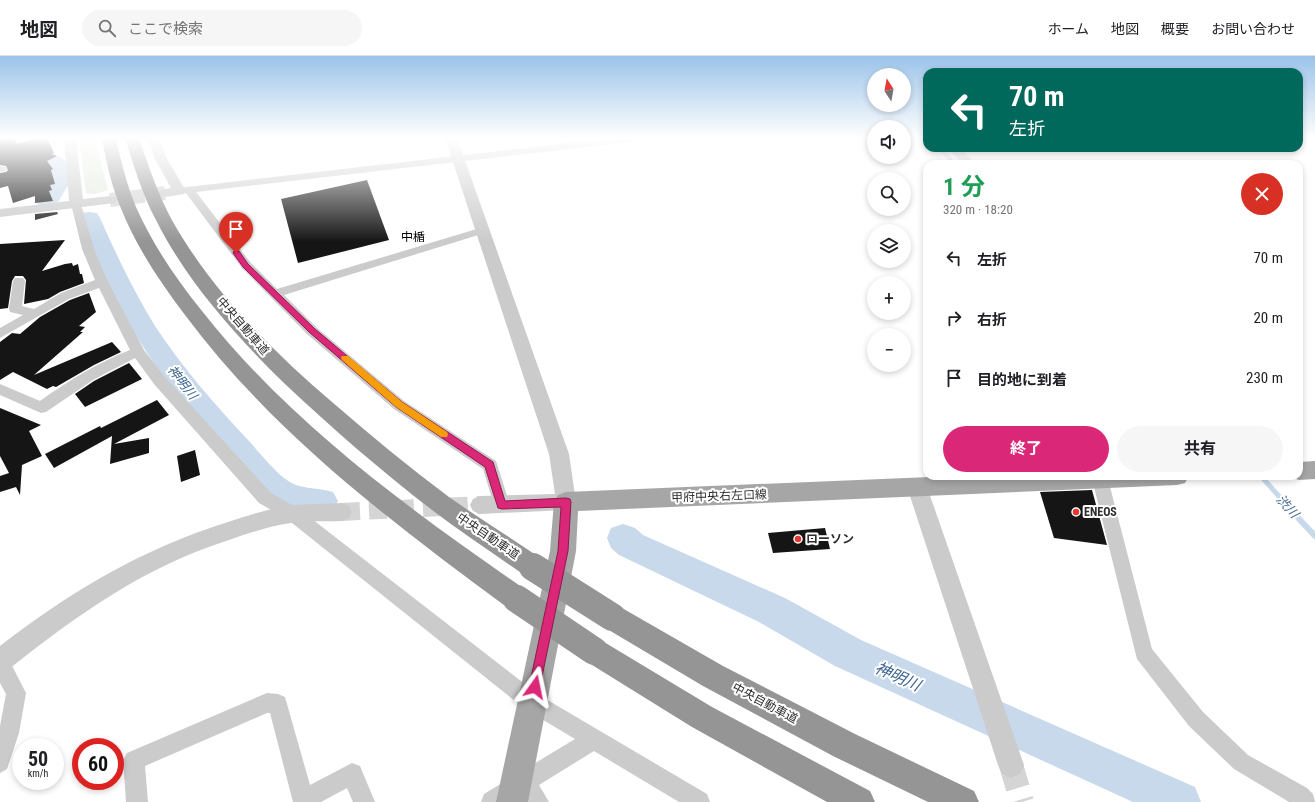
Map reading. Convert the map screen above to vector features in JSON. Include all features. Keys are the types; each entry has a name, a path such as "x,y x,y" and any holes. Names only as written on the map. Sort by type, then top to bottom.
{"highway":[{"path":"117,173 123,194 140,231 163,271 194,315 234,363 288,418 355,477 426,535 594,651 702,717 859,802"},
{"name":"中央自動車道","path":"143,173 148,188 166,224 190,262 225,307 266,354 384,460 455,514 533,567 612,617 713,676 844,745 963,802"}],"main road":[{"path":"1303,470 1315,470"},
{"name":"甲府中央右左口線","path":"566,502 1077,480"},
{"path":"516,796 532,702 563,551 566,502"}],"street":[{"path":"74,173 76,204 88,249 102,282 138,352 159,380 265,498 292,514 532,702 699,802"},
{"path":"168,173 178,191 246,265 312,330 399,405 490,465 502,505"},
{"path":"178,191 338,173"},
{"path":"464,173 559,454 566,502 480,505"},
{"path":"0,213 110,200"},
{"path":"275,294 484,230"},
{"path":"19,281 15,309 34,313"},
{"path":"0,334 65,296 102,282"},
{"path":"0,389 41,408 78,381 102,367 138,352"},
{"path":"1100,480 1144,653 1196,719 1241,762 1299,796 1305,802"},
{"path":"917,487 1011,765"},
{"path":"0,762 10,733 16,693 0,662 62,614 106,585 153,560 220,533 264,520 292,514 342,512"},
{"path":"137,802 134,760 267,703 278,704 303,800 352,774 364,802"},
{"path":"516,796 594,739"}],"green space":[{"path":"83,173 104,173 108,190 95,194 86,193"}],"building":[{"path":"0,173 52,173 55,184 50,185 52,190 49,191 53,201 35,203 35,196 13,203 8,186 0,188"},
{"path":"367,180 389,240 298,263 281,199"},
{"path":"57,212 58,214 35,220 35,214"},
{"path":"65,240 42,271 65,264 72,263 73,266 78,264 84,283 60,292 48,299 24,304 26,280 23,276 15,276 12,281 8,308 0,309 0,244"},
{"path":"89,293 96,312 79,326 85,327 80,332 83,332 34,375 112,342 121,352 94,365 56,387 53,386 47,389 13,372 0,380 0,342 12,333 20,334 40,317 70,300"},
{"path":"129,363 142,379 85,407 75,394 94,381"},
{"path":"157,400 169,415 114,444 149,438 149,453 110,464 112,436 54,468 45,454 100,426 101,428"},
{"path":"0,408 41,425 29,431 42,456 22,465 20,495 16,487 0,492 0,476 9,473 0,456"},
{"path":"195,450 200,475 181,482 177,456"},
{"path":"1092,490 1107,545 1054,538 1040,492"},
{"path":"825,528 830,549 773,553 768,533"}],"waterway":[{"name":"神明川","path":"48,203 63,177 62,173"},
{"name":"神明川","path":"89,218 107,259 144,328 178,378 219,428 276,489 300,500 322,501"},
{"name":"渋川","path":"1265,480 1300,520"},
{"name":"渋川","path":"1299,519 1315,536"},
{"name":"神明川","path":"623,538 631,545 772,610 848,653 1180,802"}],"tunnel":[{"path":"110,200 165,193"},
{"path":"342,512 480,505"},
{"path":"1011,765 1022,802"}],"slow traffic":[{"path":"345,358 399,405 444,434"}],"place":[{"name":"ENEOS","path":"1076,512"},
{"name":"ローソン","path":"798,539"}],"district":[{"name":"中楯","path":"413,237"}],"route":[{"path":"236,253 246,265 312,330 399,405 490,465 502,505 566,502 563,551 535,687"}]}
